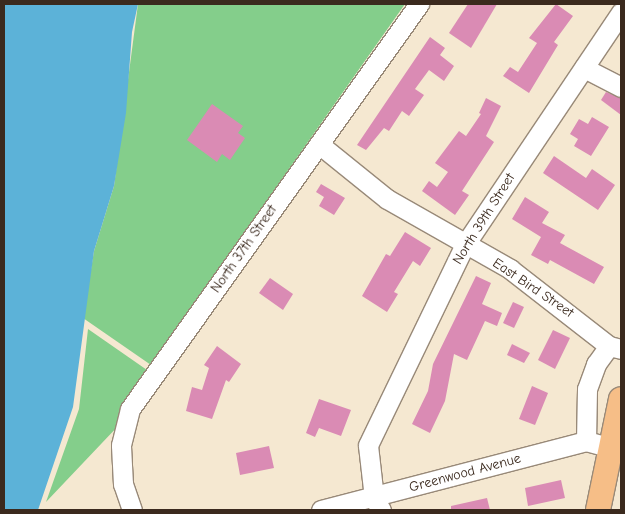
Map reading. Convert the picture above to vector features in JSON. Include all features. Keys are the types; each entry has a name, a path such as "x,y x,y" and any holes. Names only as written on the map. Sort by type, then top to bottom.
{"main road":[{"path":"598,510 609,447 621,399"}],"street":[{"name":"North 37th Street","path":"132,510 123,484 120,445 130,409 419,4"},
{"name":"North 39th Street","path":"377,504 368,445 464,246 621,12"},
{"path":"584,68 621,87"},
{"name":"East Bird Street","path":"319,144 388,198 464,246 510,269 615,347"},
{"path":"586,441 587,389 596,364 615,347"},
{"name":"Greenwood Avenue","path":"322,510 377,504 586,441 609,447"}],"green space":[{"path":"138,4 405,4 151,365 83,318 94,251 114,186"},
{"path":"88,329 147,370 120,424 46,502 79,409"}],"water":[{"path":"4,4 138,4 132,32 126,113 114,186 94,251 73,407 38,510 4,510"}],"building":[{"path":"468,4 497,4 471,48 449,33"},
{"path":"556,4 573,16 554,42 558,45 529,93 503,76 510,67 518,72 537,43 529,38"},
{"path":"430,37 445,48 440,55 454,66 444,81 429,70 415,89 424,95 409,116 402,111 389,131 384,128 366,150 357,145"},
{"path":"606,92 621,98 621,115 601,100"},
{"path":"486,98 501,106 486,136 494,142 462,191 469,195 455,215 422,191 429,181 437,187 448,172 435,163 459,131 466,136 481,114 479,113"},
{"path":"212,104 243,126 238,133 245,138 230,160 222,154 217,162 187,140"},
{"path":"592,117 609,127 591,156 574,146 578,139 570,134 579,119 588,124"},
{"path":"554,156 586,178 592,169 615,185 598,210 543,173"},
{"path":"321,184 345,198 334,215 319,206 324,197 316,192"},
{"path":"525,197 549,212 542,223 565,235 560,243 604,267 594,284 550,260 548,264 531,255 541,237 512,219"},
{"path":"405,232 431,248 420,266 413,261 394,292 398,294 387,312 362,296 386,254 390,256"},
{"path":"476,276 491,283 482,304 502,313 497,326 485,321 467,360 454,354 445,401 430,433 412,424 428,391 433,364"},
{"path":"270,278 293,294 283,310 259,293"},
{"path":"513,302 524,307 514,328 503,323"},
{"path":"553,330 570,338 555,369 538,360"},
{"path":"512,344 530,353 524,363 507,355"},
{"path":"217,346 241,364 229,382 226,380 212,419 186,411 192,387 202,390 209,368 204,365"},
{"path":"532,386 548,393 535,425 519,419"},
{"path":"319,399 351,410 341,436 319,428 315,437 306,433"},
{"path":"269,446 274,468 240,475 236,453"},
{"path":"561,480 565,498 528,506 525,488"},
{"path":"487,498 490,510 451,510 451,506"}]}
